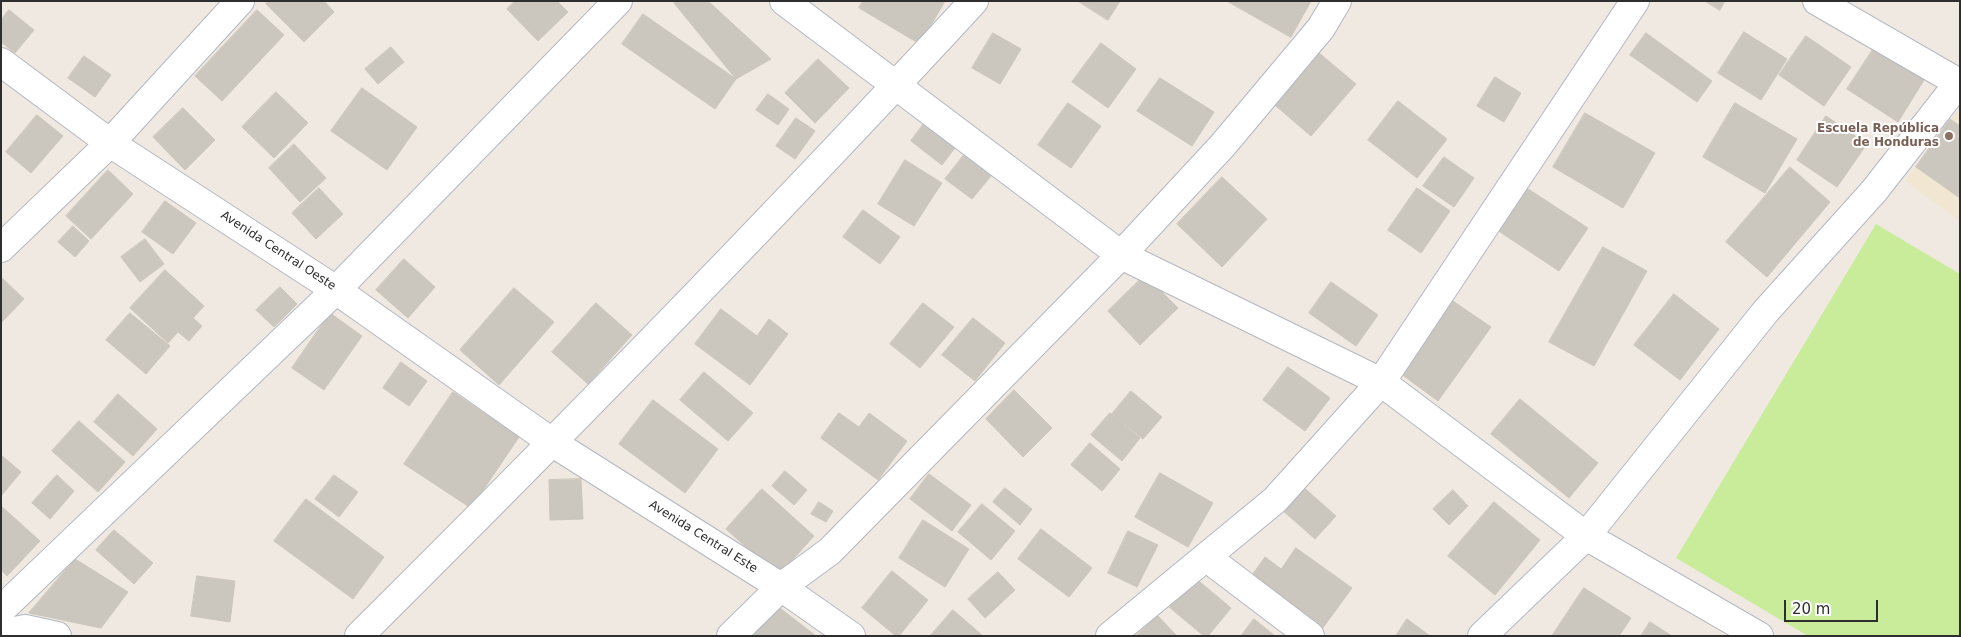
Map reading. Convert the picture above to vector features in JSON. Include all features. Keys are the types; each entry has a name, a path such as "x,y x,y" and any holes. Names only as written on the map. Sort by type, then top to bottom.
{"street":[{"path":"1,248 110,143 240,1"},
{"path":"1,610 336,290 618,1"},
{"path":"784,1 1121,255 1381,382 1586,536 1759,636"},
{"path":"359,636 553,443 974,1"},
{"path":"731,636 781,587 830,552 1121,255 1223,145 1321,28 1336,1"},
{"path":"1110,636 1275,500 1381,382 1634,1"},
{"path":"1482,636 1586,536 1766,311 1874,191 1959,82 1817,1"},
{"name":"Avenida Central Oeste","path":"1,62 110,143 336,290 553,443"},
{"name":"Avenida Central Este","path":"553,443 781,587 851,636"},
{"path":"1206,557 1310,636"},
{"path":"1,634 25,629 57,636"}],"shaded area":[{"name":"Escuela República de Honduras","path":"1960,106 1960,221 1905,181"}],"green space":[{"path":"1876,224 1960,274 1960,636 1808,636 1676,558"}],"building":[{"path":"268,1 324,1 334,12 304,42 266,4"},
{"path":"515,1 557,1 568,12 538,41 507,9"},
{"path":"676,1 708,1 771,59 736,79 674,3"},
{"path":"863,1 945,1 920,44 859,8"},
{"path":"1078,1 1120,1 1108,20"},
{"path":"1227,1 1311,1 1291,37"},
{"path":"1705,1 1725,1 1720,10"},
{"path":"9,10 34,30 15,53 1,42 1,20"},
{"path":"257,10 284,35 222,101 195,76"},
{"path":"643,14 736,79 715,109 622,44"},
{"path":"1744,32 1787,59 1761,100 1718,73"},
{"path":"993,33 1021,49 1000,84 972,68"},
{"path":"1646,33 1712,81 1697,102 1630,55"},
{"path":"1806,36 1851,67 1824,106 1779,75"},
{"path":"1101,43 1136,69 1108,108 1072,82"},
{"path":"391,47 404,62 378,84 365,69"},
{"path":"1313,48 1356,84 1311,136 1269,100"},
{"path":"1874,48 1924,80 1898,122 1847,89"},
{"path":"84,56 111,75 95,97 68,78"},
{"path":"818,59 849,88 815,123 785,93"},
{"path":"1495,77 1521,93 1504,122 1477,106"},
{"path":"1160,78 1214,112 1192,146 1137,111"},
{"path":"362,88 417,127 387,170 331,131"},
{"path":"276,92 308,123 274,158 242,127"},
{"path":"768,94 789,109 778,125 756,110"},
{"path":"1398,101 1447,139 1417,178 1368,140"},
{"path":"1068,103 1101,126 1071,168 1038,145"},
{"path":"1735,103 1797,139 1765,193 1703,157"},
{"path":"183,108 215,140 185,170 153,137"},
{"path":"1585,113 1655,153 1623,208 1553,167"},
{"path":"37,115 63,136 31,173 6,152"},
{"path":"1826,116 1867,144 1837,187 1797,160"},
{"path":"796,118 815,131 795,159 776,146"},
{"name":"Escuela República de Honduras","path":"1950,119 1960,126 1960,198 1916,167"},
{"path":"925,122 957,145 942,165 911,141"},
{"path":"294,144 326,178 300,202 269,168"},
{"path":"964,155 991,176 972,199 945,179"},
{"path":"1444,157 1474,178 1454,207 1423,186"},
{"path":"905,160 942,183 930,201 894,178"},
{"path":"1790,167 1830,202 1767,277 1726,242"},
{"path":"108,170 133,194 91,239 66,216"},
{"path":"1222,177 1267,219 1222,267 1177,224"},
{"path":"894,178 930,201 914,226 878,204"},
{"path":"1519,183 1588,228 1559,271 1491,226"},
{"path":"319,188 343,214 316,239 292,213"},
{"path":"1417,188 1450,211 1421,253 1388,230"},
{"path":"165,201 196,223 173,254 142,232"},
{"path":"863,210 900,237 880,264 843,237"},
{"path":"73,226 89,241 75,257 58,242"},
{"path":"145,239 164,264 140,282 121,257"},
{"path":"1603,247 1647,271 1594,366 1549,342"},
{"path":"404,259 435,287 408,318 376,290"},
{"path":"165,270 204,306 193,318 202,326 189,341 178,332 168,343 130,308"},
{"path":"1145,275 1178,308 1140,345 1108,311"},
{"path":"1,277 24,299 1,323"},
{"path":"1331,282 1378,315 1356,346 1309,313"},
{"path":"280,287 297,304 274,327 256,310"},
{"path":"514,288 554,322 499,385 460,350"},
{"path":"1674,294 1719,329 1680,380 1634,345"},
{"path":"1444,295 1491,327 1438,401 1393,368"},
{"path":"596,303 632,335 588,384 552,352"},
{"path":"923,303 954,327 920,368 890,344"},
{"path":"721,309 757,336 769,319 788,334 750,385 695,344"},
{"path":"130,313 170,346 146,374 106,340"},
{"path":"330,313 362,336 324,390 292,368"},
{"path":"973,318 1005,343 975,381 942,355"},
{"path":"401,362 427,381 409,406 383,388"},
{"path":"1288,367 1330,398 1305,431 1263,400"},
{"path":"704,372 753,413 728,441 680,400"},
{"path":"1014,390 1052,428 1023,457 986,419"},
{"path":"1131,391 1162,417 1143,439 1112,414"},
{"path":"453,392 519,437 471,508 404,464"},
{"path":"118,394 157,429 133,456 94,422"},
{"path":"1520,399 1598,463 1569,498 1491,434"},
{"path":"653,400 718,449 685,493 619,444"},
{"path":"839,413 859,427 869,413 907,441 878,480 821,438"},
{"path":"1110,413 1140,438 1122,461 1091,435"},
{"path":"79,421 125,462 98,492 52,451"},
{"path":"1090,443 1120,469 1102,491 1071,465"},
{"path":"1,455 21,472 1,496"},
{"path":"785,471 807,490 794,505 772,486"},
{"path":"1160,473 1213,503 1188,547 1135,517"},
{"path":"929,474 971,505 952,531 910,499"},
{"path":"57,475 74,491 50,519 32,503"},
{"path":"334,475 358,492 339,517 315,499"},
{"path":"581,479 583,519 550,520 549,480"},
{"path":"1302,486 1336,516 1315,539 1281,509"},
{"path":"1005,488 1032,509 1020,525 993,502"},
{"path":"762,489 814,536 778,576 726,529"},
{"path":"1453,490 1468,506 1449,525 1433,509"},
{"path":"306,499 384,557 353,599 274,541"},
{"path":"819,502 833,511 826,522 811,514"},
{"path":"1494,502 1540,540 1495,595 1448,556"},
{"path":"982,504 1015,531 991,560 958,532"},
{"path":"1,506 40,541 7,576 1,570"},
{"path":"923,520 969,549 945,587 899,558"},
{"path":"1041,529 1092,568 1069,597 1018,559"},
{"path":"114,530 153,563 134,584 96,550"},
{"path":"1128,531 1158,545 1137,587 1108,573"},
{"path":"1296,548 1352,588 1322,629 1250,578 1265,557 1281,569"},
{"path":"75,559 128,592 101,628 29,613"},
{"path":"892,571 928,600 899,636 896,636 862,608"},
{"path":"998,572 1015,590 985,618 968,599"},
{"path":"197,576 235,581 230,622 191,616"},
{"path":"1194,577 1231,608 1208,636 1204,636 1169,607"},
{"path":"1584,588 1631,618 1619,636 1552,636"},
{"path":"776,605 816,636 753,636"},
{"path":"953,610 983,636 931,635"},
{"path":"1157,615 1177,636 1136,636"},
{"path":"1254,619 1275,636 1241,636"},
{"path":"1407,619 1430,636 1396,636"},
{"path":"1650,622 1672,636 1641,636"}],"place":[{"name":"Escuela República de Honduras","path":"1949,136"}]}
